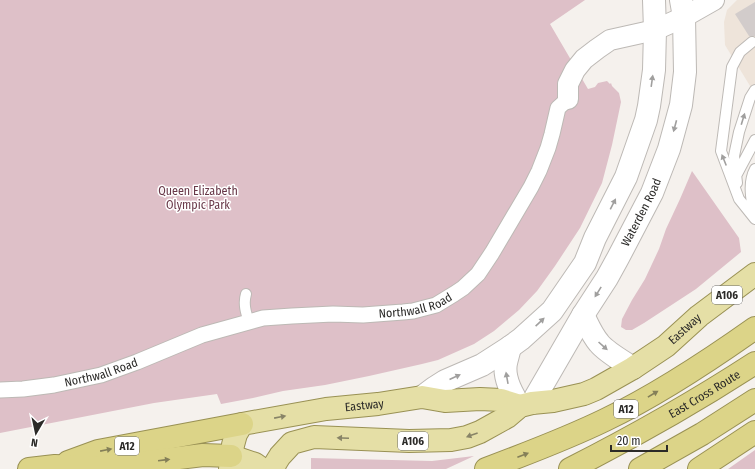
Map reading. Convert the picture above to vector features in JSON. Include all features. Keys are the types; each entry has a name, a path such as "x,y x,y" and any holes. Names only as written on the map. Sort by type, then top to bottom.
{"highway":[{"name":"A12","path":"486,469 562,440 637,404 755,328"},
{"name":"East Cross Route","path":"570,469 610,449 667,417 755,363"},
{"path":"640,469 702,434 755,400"},
{"name":"A12","path":"55,466 98,451 242,424"},
{"path":"699,469 755,432"},
{"name":"A12","path":"30,469 55,466 100,468 203,455 231,462"}],"main road":[{"name":"Eastway","path":"242,424 326,409 378,404 422,397 445,401 480,399 501,400 526,404 553,401 584,394 596,389 633,368 666,346 699,316 755,274"},
{"name":"A106","path":"274,469 280,456 292,443 314,437 409,441 451,440 467,437 480,432 507,417 526,404"},
{"path":"242,424 236,434 231,462 255,464 262,469"}],"street":[{"path":"422,397 445,381 482,365 521,339 552,311 585,263 595,238 626,177 646,120 654,70 655,0"},
{"name":"Northwall Road","path":"2,390 54,385 101,374 137,362 202,335 263,318 333,314 363,315 413,311 436,305 463,288 478,274 514,217 539,171 552,134 558,108 568,99 568,84 575,70 584,59 610,40 654,30 683,9 714,0"},
{"name":"Waterden Road","path":"526,404 607,278 652,193 669,149 681,105 685,72 683,9"},
{"path":"584,315 593,335 600,345 633,368"},
{"path":"510,347 506,364 507,380 511,392 526,404"}],"lane":[{"path":"752,42 740,52 732,67 720,151 740,199 754,218"},
{"path":"740,199 734,156 739,132 750,98 755,90"},
{"path":"736,176 755,140"},
{"path":"754,218 750,189 753,172 755,169"},
{"path":"246,294 244,300 249,322"}],"shaded area":[{"path":"737,0 755,0 755,94 725,45 724,22 727,10"}],"green space":[{"name":"Queen Elizabeth Olympic Park","path":"0,0 585,0 550,24 588,89 595,87 598,83 607,81 610,84 611,83 619,93 621,102 602,183 580,228 537,291 519,310 494,331 474,344 438,360 325,385 283,391 221,404 217,394 154,403 0,433"},
{"path":"692,171 739,238 741,252 696,289 644,323 632,330 626,330 621,327 622,319 645,279"},
{"path":"755,450 755,469 728,469"},
{"path":"474,456 446,469 311,469 311,458 432,461"}],"building":[{"path":"755,2 755,36 749,36 735,14"}]}
